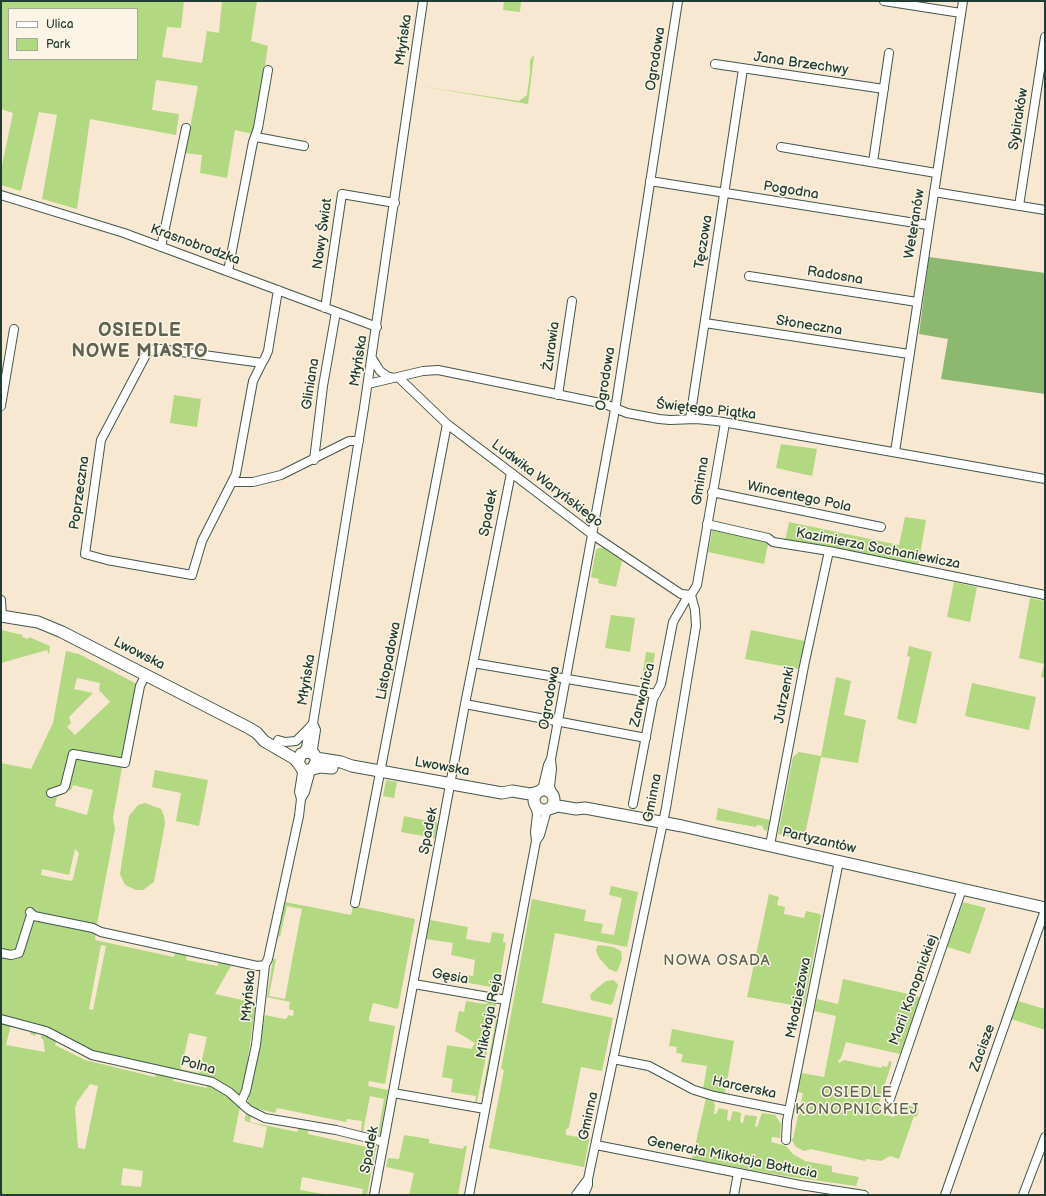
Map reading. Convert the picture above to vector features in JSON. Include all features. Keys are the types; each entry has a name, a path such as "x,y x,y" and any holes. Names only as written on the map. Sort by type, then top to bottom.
{"main road":[{"name":"Lwowska","path":"1,616 26,620 56,629 146,674 257,733 264,740 293,758 299,765"},
{"name":"Lwowska","path":"257,733 267,734 303,753"},
{"path":"310,752 314,763 305,770 299,765 298,758 303,753 310,752"},
{"name":"Lwowska","path":"314,763 323,767 342,769 352,766 502,793 512,792 530,794 538,791"},
{"path":"546,790 552,795 553,804 548,809 539,810 535,805 534,798 538,791 546,790"},
{"name":"Lwowska","path":"502,793 529,801 535,805"},
{"name":"Partyzantów","path":"552,795 579,804 585,808"},
{"name":"Partyzantów","path":"548,809 558,806 576,809 585,808 662,822 770,845 1045,909"}],"street":[{"name":"Młyńska","path":"303,753 306,747 311,725 359,441 377,327 423,1"},
{"name":"Ogrodowa","path":"538,791 542,786 551,759 593,535 615,408 678,1"},
{"path":"884,1 961,13"},
{"name":"Weteranów","path":"895,452 963,1"},
{"name":"Sybiraków","path":"1019,206 1045,37"},
{"path":"873,162 889,52"},
{"name":"Jana Brzechwy","path":"715,64 884,89"},
{"name":"Tęczowa","path":"690,418 743,68"},
{"path":"228,271 256,137 268,70"},
{"path":"161,247 186,128"},
{"path":"256,137 304,146"},
{"path":"780,147 936,173"},
{"name":"Pogodna","path":"650,181 928,226"},
{"path":"934,192 1045,210"},
{"name":"Nowy Świat","path":"325,308 342,194 395,203"},
{"name":"Krasnobrodzka","path":"1,195 124,233 377,327"},
{"name":"Radosna","path":"749,276 917,302"},
{"name":"Poprzeczna","path":"262,363 160,349 154,349 147,353 101,440 85,554 107,560 192,575 202,541 233,482 238,468 254,381 262,363 269,347 278,290"},
{"name":"Żurawia","path":"558,395 572,301"},
{"name":"Gliniana","path":"314,460 323,386 336,312"},
{"name":"Słoneczna","path":"705,323 909,354"},
{"path":"1,406 14,329"},
{"name":"Ludwika Waryńskiego","path":"372,358 380,371 387,376 396,377 447,424 593,535 675,591 689,596"},
{"name":"Świętego Piątka","path":"368,384 423,371 438,370 558,395 615,408 627,413 659,419 670,420 690,418 725,423 1045,479"},
{"name":"Gminna","path":"584,1195 588,1185 662,822 696,626 695,610 689,596 697,585 725,423"},
{"name":"Listopadowa","path":"355,903 382,771 447,424"},
{"path":"233,482 248,483 274,477 314,460 349,441 359,441"},
{"name":"Spadek","path":"374,1195 465,704 511,473"},
{"name":"Wincentego Pola","path":"712,492 881,527"},
{"name":"Kazimierza Sochaniewicza","path":"707,524 768,538 773,542 829,551 1045,595"},
{"name":"Jutrzenki","path":"770,845 804,666 829,551"},
{"name":"Zarwanica","path":"633,804 646,738 656,694 661,684 675,616 689,596"},
{"path":"1,600 1,616"},
{"path":"473,663 656,694"},
{"path":"51,793 63,789 65,786 73,754 125,764 140,686 146,674"},
{"path":"465,704 646,738"},
{"name":"Młyńska","path":"240,1102 246,1091 259,1031 265,965 269,956 301,799 306,792 314,763 316,730 311,725"},
{"path":"278,740 285,742 296,741 302,737 311,725"},
{"name":"Ogrodowa","path":"551,759 552,769 550,786 552,795"},
{"name":"Młyńska","path":"299,765 302,777 299,792 301,799"},
{"name":"Mikołaja Reja","path":"469,1195 536,841 534,832 537,814 535,805"},
{"name":"Mikołaja Reja","path":"536,841 540,836 548,809"},
{"name":"Młodzieżowa","path":"786,1140 789,1111 839,861"},
{"name":"Marii Konopnickiej","path":"890,1099 962,889"},
{"name":"Zacisze","path":"945,1195 1045,909"},
{"path":"1,953 11,955 19,953 31,914 93,928 101,932 257,966 265,965"},
{"name":"Gęsia","path":"414,984 506,1000"},
{"name":"Polna","path":"1,1019 46,1031 92,1055 212,1082 229,1092 249,1110 265,1118 336,1130 384,1142"},
{"name":"Harcerska","path":"613,1059 649,1066 693,1089 714,1096 789,1111"},
{"path":"393,1093 485,1109"},
{"path":"1024,1195 1045,1137"},
{"name":"Generała Mikołaja Bołtucia","path":"596,1145 738,1173 864,1195"},
{"path":"734,1195 738,1173"},
{"name":"Gminna","path":"576,1195 588,1179"}],"green space":[{"path":"1,1 184,1 181,28 167,27 162,57 202,63 207,31 219,33 222,1 257,1 251,41 268,46 256,125 252,134 235,130 227,178 200,173 202,155 185,153 198,86 156,80 152,110 179,114 176,135 90,119 77,209 42,199 57,115 39,112 21,191 1,185 1,170 13,113 1,109"},
{"path":"504,1 521,1 520,12 503,10"},
{"path":"534,55 528,104 420,86 519,101 527,95 530,60"},
{"path":"929,257 1045,273 1045,394 941,379 948,339 919,334"},
{"path":"174,395 201,399 197,427 170,423"},
{"path":"781,444 817,449 812,476 776,468"},
{"path":"905,517 926,520 918,566 785,541 789,522 899,545"},
{"path":"713,528 767,540 768,544 764,564 708,552"},
{"path":"603,548 622,561 616,587 598,583 599,579 591,577 596,550"},
{"path":"954,582 977,587 970,622 947,617"},
{"path":"1030,598 1045,601 1045,678 1041,677 1044,664 1019,658"},
{"path":"611,615 635,618 630,652 605,648"},
{"path":"1,630 23,635 22,637 28,639 29,637 50,646 49,655 47,650 1,663"},
{"path":"751,630 805,641 798,669 745,659"},
{"path":"909,646 932,652 916,724 897,719 910,657 907,656"},
{"path":"66,651 79,654 137,684 113,818 115,829 95,940 174,957 175,952 187,955 186,960 217,966 219,961 232,964 215,994 256,1003 243,1091 233,1142 263,1148 267,1127 245,1121 245,1116 249,1114 251,1116 250,1122 297,1132 299,1127 308,1128 308,1134 371,1148 373,1143 377,1143 367,1195 362,1195 363,1189 302,1177 300,1190 329,1195 1,1195 1,763 31,769 53,723","holes":["77,678 100,683 99,690 110,702 75,735 67,727 71,723 69,717 93,693 74,689","73,785 93,790 87,815 55,806 57,797 71,790","75,849 79,853 73,879 71,881 41,875 42,869 69,875","101,945 106,946 93,1010 89,1009","11,1025 31,1030 30,1034 35,1036 37,1031 41,1033 41,1038 43,1039 45,1052 6,1045","189,1033 207,1037 199,1073 181,1069","57,1041 86,1056 156,1073 155,1077 85,1060 55,1045","174,1076 208,1084 207,1088 173,1081","90,1084 98,1086 85,1149 78,1148 75,1108 77,1102","123,1168 143,1171 141,1187 121,1185"]},
{"path":"646,652 655,653 650,684 648,686 641,685"},
{"path":"836,677 851,681 844,715 866,720 858,763 821,757 804,840 778,834 793,757 799,752 821,756"},
{"path":"972,683 1036,697 1029,730 965,716"},
{"path":"155,770 208,780 199,826 176,821 181,793 152,787"},
{"path":"386,780 397,782 394,798 383,796"},
{"path":"145,803 161,809 165,824 154,882 143,890 136,890 125,885 120,874 129,816 138,805"},
{"path":"718,808 770,820 767,831 763,829 763,826 757,825 756,827 716,820"},
{"path":"404,816 438,823 435,838 401,832"},
{"path":"611,886 638,892 627,947 555,933 542,1003 613,1018 602,1071 581,1067 569,1127 566,1130 566,1135 584,1138 585,1134 590,1135 584,1167 489,1148 504,1070 501,1069 532,899 586,910 584,921 603,924 601,933 614,935 622,898 609,895"},
{"path":"769,894 779,897 777,905 785,907 784,914 804,918 806,911 820,914 821,916 804,1007 747,997"},
{"path":"285,902 351,915 353,906 415,919 398,1009 373,1003 369,1018 369,1021 395,1026 385,1084 369,1081 368,1086 388,1090 380,1135 378,1134 384,1099 370,1096 363,1132 361,1131 362,1121 347,1119 346,1122 277,1108 275,1113 247,1106 265,1015 284,1019 287,1018 288,1015 293,1016 294,1011 289,1009 290,1002 267,997 273,959 276,959 269,996 285,999 302,909 287,906 280,937 278,936"},
{"path":"963,902 986,908 970,954 947,947"},
{"path":"430,920 468,927 466,939 490,943 492,932 504,934 503,942 506,943 497,995 490,993 491,987 463,982 464,975 473,976 475,960 451,955 453,943 426,939"},
{"path":"597,946 613,947 621,951 622,958 616,972 609,969 599,958 596,951"},
{"path":"843,979 921,997 900,1054 846,1042 841,1058 838,1061 839,1063 844,1060 881,1068 882,1066 887,1067 889,1061 892,1062 879,1103 886,1115 894,1117 905,1104 919,1109 917,1117 914,1116 899,1159 890,1156 881,1161 866,1159 865,1161 811,1149 804,1151 796,1147 791,1139 793,1139 803,1093 797,1092 801,1073 824,1077 836,1016 814,1011 817,999 838,1004"},
{"path":"614,980 618,985 611,1005 591,1000 590,995 596,989 606,981"},
{"path":"491,1000 497,1001 477,1102 475,1102 476,1096 451,1092 453,1079 442,1077 447,1045 471,1049 475,1043 455,1031 459,1011 464,1012 466,1001 485,1004"},
{"path":"1018,1001 1045,1009 1045,1030 1011,1019"},
{"path":"497,1014 499,1014 484,1095 482,1094"},
{"path":"672,1029 734,1041 725,1093 703,1089 707,1066 681,1062 683,1054 676,1053 677,1047 669,1046"},
{"path":"706,1098 712,1099 715,1105 714,1114 716,1114 719,1108 728,1110 727,1120 730,1121 733,1111 741,1113 740,1122 743,1123 745,1115 757,1117 755,1126 757,1127 762,1113 775,1115 781,1124 780,1138 772,1137 771,1142 786,1146 793,1154 805,1161 832,1166 832,1172 859,1177 856,1186 785,1176 692,1159"},
{"path":"404,1135 429,1139 429,1143 463,1149 464,1146 467,1146 458,1195 409,1195 414,1173 386,1167 388,1158 399,1159"}],"district":[{"name":"OSIEDLE NOWE MIASTO","path":"140,341"},
{"name":"NOWA OSADA","path":"717,961"},
{"name":"OSIEDLE KONOPNICKIEJ","path":"857,1102"}]}
